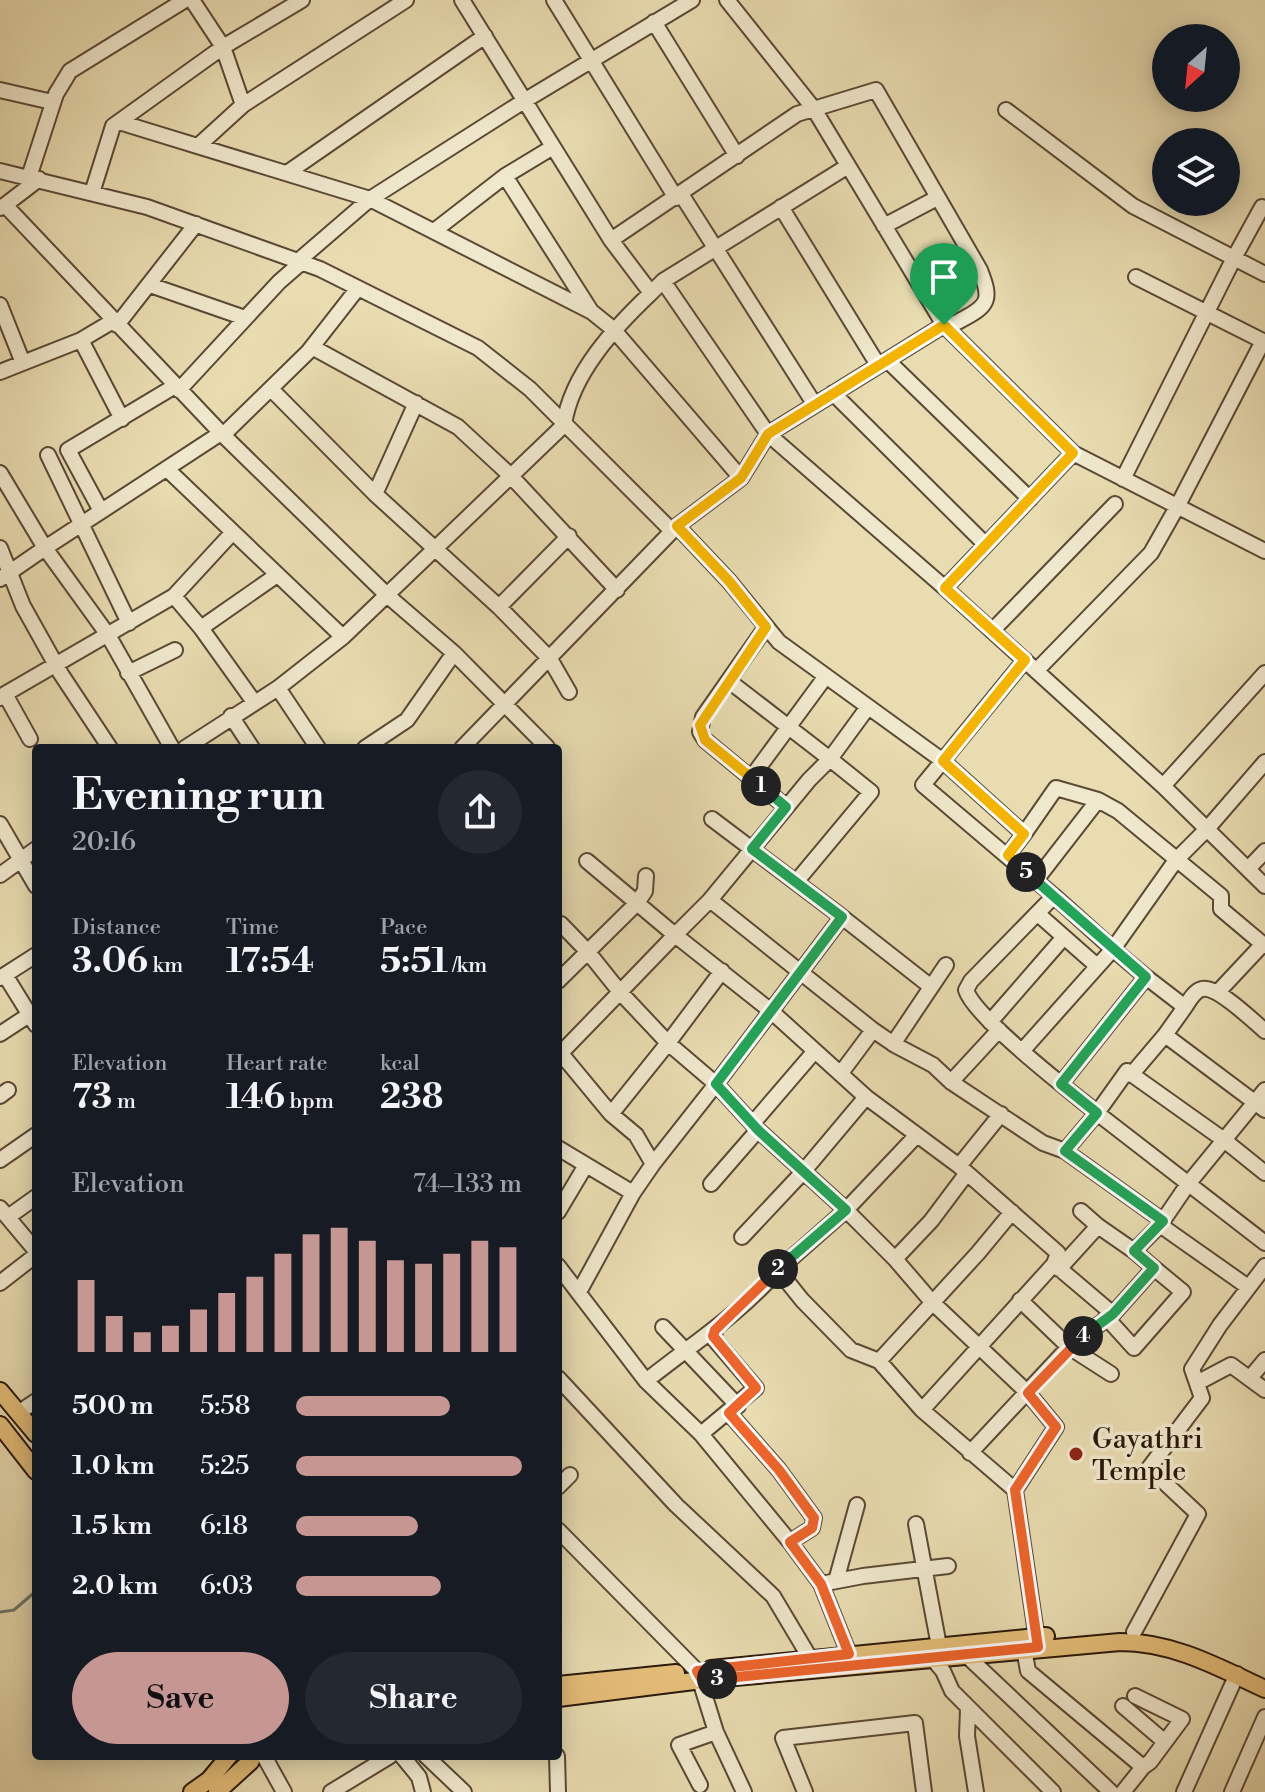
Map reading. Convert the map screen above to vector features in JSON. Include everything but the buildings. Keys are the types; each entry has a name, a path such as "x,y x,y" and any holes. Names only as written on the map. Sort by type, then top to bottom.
{"main road":[{"path":"0,1391 32,1429"},
{"path":"0,1425 32,1466"},
{"path":"562,1685 700,1676 1134,1632 1187,1642 1265,1678"},
{"path":"562,1697 849,1654 936,1652 967,1656 1033,1644 1139,1642 1172,1648 1237,1674 1265,1689"},
{"path":"192,1792 228,1760"},
{"path":"217,1792 256,1760"}],"street":[{"path":"185,0 70,71 52,102 34,178 3,207 222,434 388,596 454,653 544,744"},
{"path":"192,0 223,47 243,105"},
{"path":"92,193 111,128 223,47 302,0"},
{"path":"198,146 243,105 406,0"},
{"path":"462,0 611,240 651,293"},
{"path":"554,0 815,405"},
{"path":"101,511 68,450 177,388 300,261 370,199 591,59 692,0"},
{"path":"727,0 814,109 944,325 1073,453 1265,551"},
{"path":"654,22 737,156"},
{"path":"287,173 485,36"},
{"path":"0,90 52,102"},
{"path":"466,744 675,528 741,478 768,434 944,325 951,325 982,309 987,301 986,286 973,255 876,90 797,114 611,240"},
{"path":"1006,110 1133,206 1265,274"},
{"path":"119,122 370,199 592,312 613,329 741,478"},
{"path":"434,231 505,176 553,147"},
{"path":"191,744 278,688 343,637 564,425 572,395 613,329 663,281 848,166"},
{"path":"0,171 147,207 300,261 478,348 530,389 564,425 675,528 729,581 779,642 943,761 1024,834"},
{"path":"505,176 592,312"},
{"path":"884,226 937,198"},
{"path":"781,207 883,362 1030,499"},
{"path":"1123,479 1262,207"},
{"path":"0,372 115,323 150,285 196,224"},
{"path":"1136,277 1264,341 1151,553 1030,666 923,785 1185,1007"},
{"path":"663,281 768,434 945,588 1163,786 1265,886"},
{"path":"150,285 245,318"},
{"path":"5,576 83,522 222,434 312,347 358,288"},
{"path":"0,305 23,363"},
{"path":"81,340 122,419"},
{"path":"312,347 458,427 510,475 617,590"},
{"path":"271,389 375,494 499,607 550,659 569,692"},
{"path":"833,393 986,545"},
{"path":"375,494 416,403"},
{"path":"945,588 1073,453"},
{"path":"48,455 83,522 129,623"},
{"path":"168,470 343,637"},
{"path":"0,473 45,548 108,635 170,744"},
{"path":"992,631 1115,504"},
{"path":"30,739 2,696 174,596 233,532"},
{"path":"499,607 569,536"},
{"path":"0,548 5,576 56,665 107,744"},
{"path":"201,628 277,575"},
{"path":"174,596 254,702"},
{"path":"766,627 703,717 700,732 705,740 786,807"},
{"path":"128,673 175,650"},
{"path":"371,744 407,720 454,653"},
{"path":"1163,786 1265,673"},
{"path":"751,778 826,676"},
{"path":"729,681 871,792 796,882"},
{"path":"278,688 315,744"},
{"path":"562,1050 710,900 830,759 868,707"},
{"path":"231,716 249,744"},
{"path":"1023,1050 1113,949 1176,860 1265,762"},
{"path":"1008,855 1056,788 1098,800 1118,811 1221,896 1221,909 1264,945 1218,992"},
{"path":"1036,880 1098,800"},
{"path":"712,819 930,986"},
{"path":"0,824 32,879"},
{"path":"1248,869 1265,851"},
{"path":"0,875 32,852"},
{"path":"587,861 771,1011 866,1097 963,1170 1012,1212 1058,1253 1056,1266"},
{"path":"562,977 637,903 645,891 646,876"},
{"path":"1054,896 971,981 966,990 977,1010 1061,1084 1265,1243"},
{"path":"710,900 873,1030 933,1065 951,1082 1043,1143 1065,1151 1248,1287"},
{"path":"1038,914 1097,966"},
{"path":"579,1292 633,1193 653,1164 842,917"},
{"path":"562,925 668,1043 716,1084 755,1126 846,1210 932,1302 1028,1393 1056,1427 1015,1490 1033,1644 1028,1671 1143,1767"},
{"path":"951,1082 1064,937"},
{"path":"32,958 2,977 32,1019"},
{"path":"893,1044 946,965"},
{"path":"611,1114 722,971"},
{"path":"1061,1084 1146,977"},
{"path":"1131,1075 1200,989 1218,992 1265,1031"},
{"path":"0,1034 32,1020"},
{"path":"841,1073 873,1030"},
{"path":"1165,1035 1260,1106"},
{"path":"711,1184 814,1052"},
{"path":"562,1057 611,1114 636,1135 653,1164"},
{"path":"1065,1151 1127,1071 1265,1173"},
{"path":"1134,1251 1161,1223 1224,1140 1260,1106 1265,1090"},
{"path":"742,1237 803,1172 866,1097"},
{"path":"895,1259 931,1221 1001,1114"},
{"path":"646,1381 715,1330 846,1210 916,1136"},
{"path":"0,1160 32,1138"},
{"path":"562,1150 633,1193"},
{"path":"562,1205 586,1165"},
{"path":"32,1199 4,1212 32,1248"},
{"path":"1056,1266 1109,1316 1134,1348 1183,1292 1081,1211"},
{"path":"879,1361 1012,1212"},
{"path":"922,1410 1020,1300 1098,1226"},
{"path":"0,1283 32,1256"},
{"path":"1134,1632 1198,1514 1149,1468 1202,1398 1192,1369 1265,1266"},
{"path":"970,1453 1069,1347 1109,1316 1154,1268"},
{"path":"778,1270 802,1300 851,1350 879,1361 922,1410 1015,1490"},
{"path":"562,1271 646,1381 701,1434 790,1542 829,1583 849,1654"},
{"path":"1020,1300 1069,1347 1111,1374"},
{"path":"663,1327 733,1409 814,1518 812,1528 790,1542"},
{"path":"701,1434 756,1388 714,1339 715,1330"},
{"path":"1250,1378 1265,1360"},
{"path":"1197,1383 1227,1365 1236,1367 1265,1390"},
{"path":"562,1383 676,1505 773,1596 810,1658"},
{"path":"18,1413 32,1404"},
{"path":"562,1483 570,1475"},
{"path":"829,1583 857,1505"},
{"path":"916,1524 936,1652 952,1691 1053,1792"},
{"path":"562,1534 700,1676 716,1732 744,1792"},
{"path":"829,1583 948,1566"},
{"path":"967,1656 1111,1792"},
{"path":"1184,1792 1237,1674"},
{"path":"1123,1792 1182,1719 1135,1696"},
{"path":"1123,1706 1165,1742"},
{"path":"968,1709 967,1736 975,1792"},
{"path":"1232,1792 1265,1717"},
{"path":"805,1792 783,1738 915,1723 924,1792"},
{"path":"699,1790 679,1745 716,1732"},
{"path":"260,1760 284,1792"},
{"path":"331,1792 383,1760"},
{"path":"405,1760 419,1777 423,1792"},
{"path":"430,1760 464,1792"},
{"path":"557,1760 558,1792"}],"waterway":[{"path":"0,1612 14,1610 32,1594"}],"place":[{"name":"Gayathri Temple","path":"1076,1454"}],"route":[{"path":"944,325 1073,453 945,588 1025,660 943,761 1024,834 1008,855 1146,977 1061,1084 1097,1113 1065,1151 1163,1221 1134,1251 1154,1268 1113,1314 1069,1347 1028,1393 1056,1427 1015,1490 1038,1647 702,1680 697,1671 849,1654 821,1584 790,1542 814,1526 814,1518 779,1470 729,1413 756,1388 713,1336 715,1330 778,1270 846,1210 758,1130 716,1084 842,917 752,849 786,807 705,740 700,732 703,717 766,627 729,581 677,526 741,478 768,434 944,325"}]}
